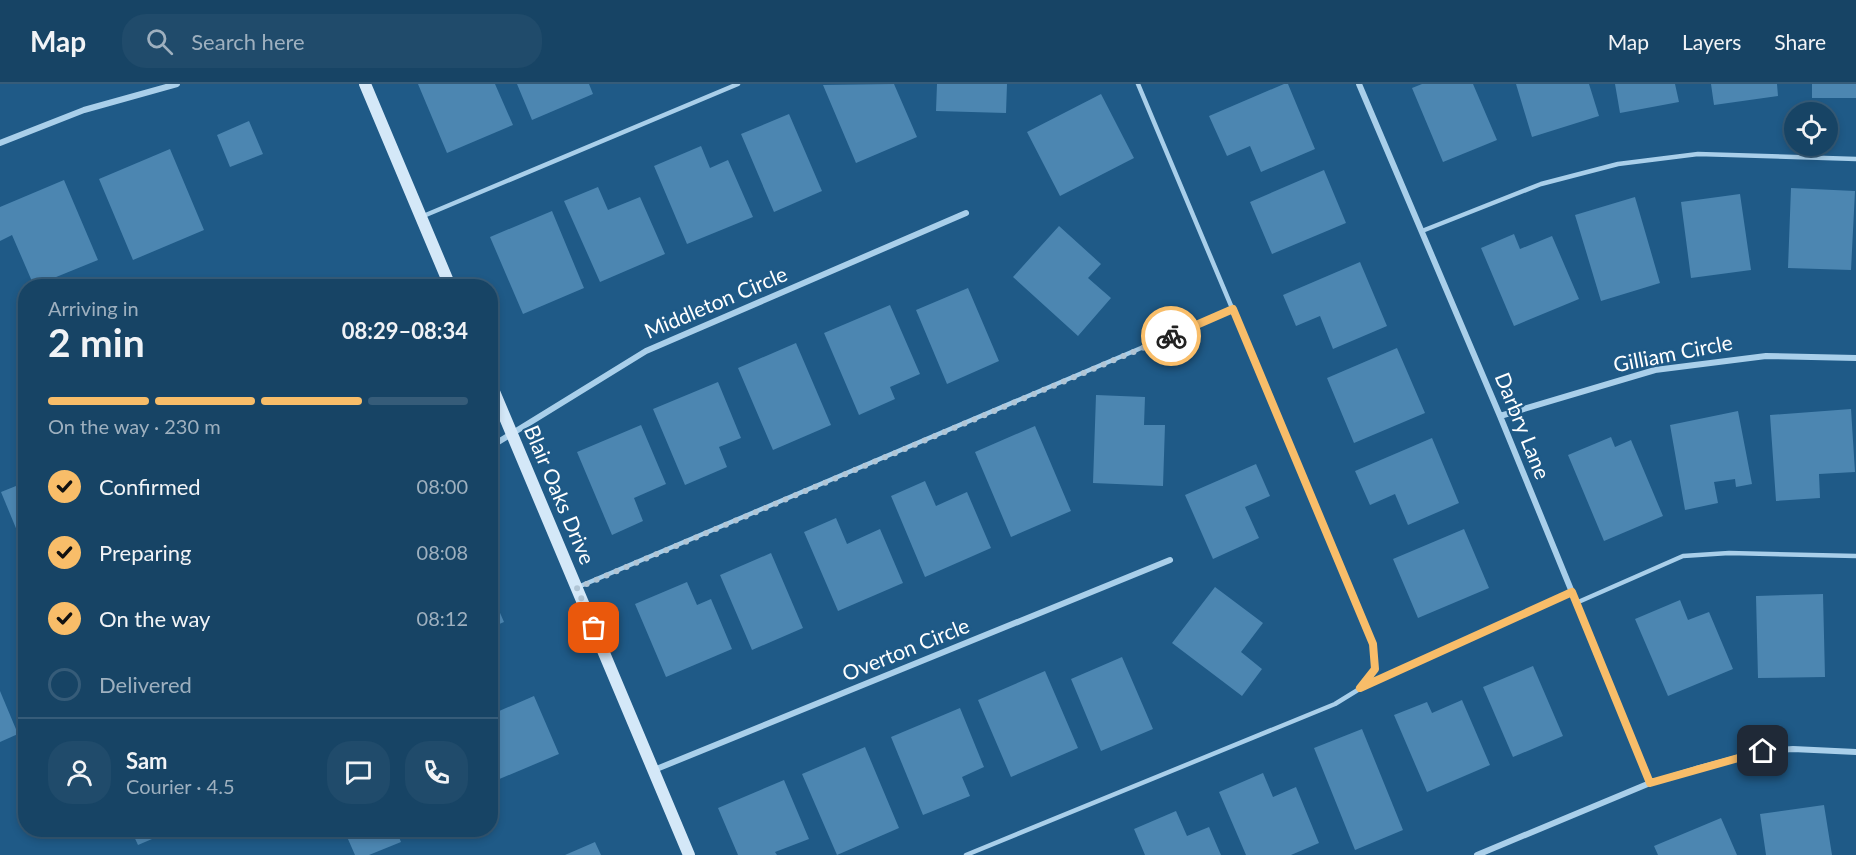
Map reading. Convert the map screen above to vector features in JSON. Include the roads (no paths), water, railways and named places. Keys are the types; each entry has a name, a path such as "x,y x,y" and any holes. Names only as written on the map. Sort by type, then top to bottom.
{"street":[{"path":"0,143 84,110 177,84"},
{"path":"365,84 447,279"},
{"name":"Darbry Lane","path":"1359,84 1500,416 1650,783"},
{"name":"Middleton Circle","path":"498,442 646,351 966,213"},
{"name":"Gilliam Circle","path":"1500,416 1655,370 1766,356 1856,358"},
{"name":"Blair Oaks Drive","path":"498,400 689,855"},
{"name":"Overton Circle","path":"653,771 1170,560"},
{"path":"1476,855 1650,783 1763,751 1793,749 1856,752"}],"lane":[{"path":"421,217 738,84"},
{"path":"1138,84 1373,644 1375,669 1360,688"},
{"path":"1422,231 1541,184 1618,164 1698,154 1856,159"},
{"path":"577,588 1233,309"},
{"path":"1576,603 1683,556 1729,553 1856,556"},
{"path":"966,855 1335,704 1360,688 1572,592"}]}
